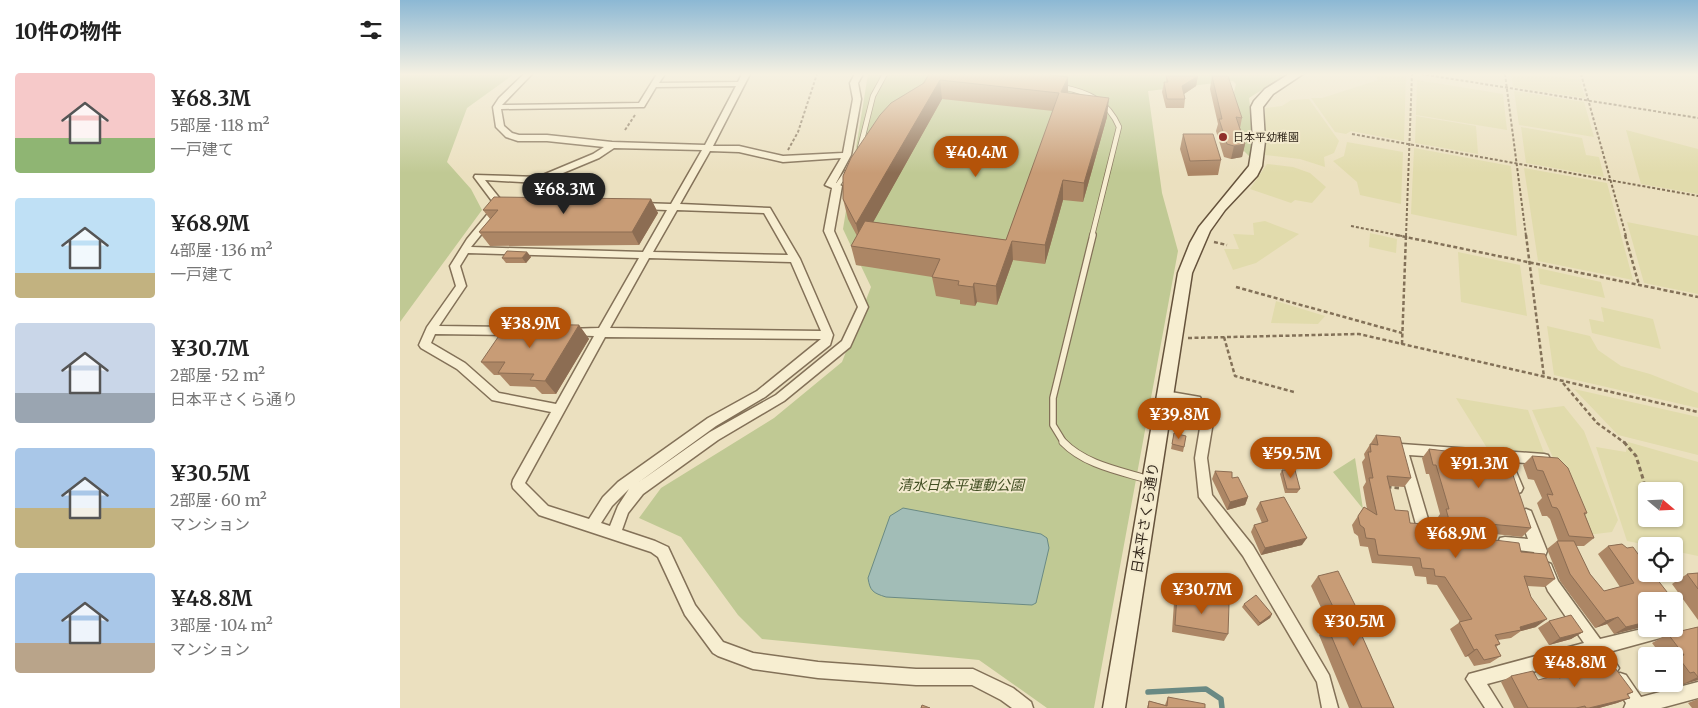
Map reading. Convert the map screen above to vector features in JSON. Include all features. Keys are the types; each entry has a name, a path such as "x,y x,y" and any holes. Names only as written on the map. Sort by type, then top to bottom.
{"street":[{"path":"497,107 500,128 509,135 518,138 547,138 612,145 739,149 783,159 851,156"},
{"path":"730,107 518,484 544,511 655,547 664,552 690,610 718,648 753,661 818,670 916,677 973,677 1006,694 1025,708"},
{"path":"592,527 602,506 611,495 634,485 780,398 846,344 863,307 829,231 837,186 830,185 851,156 856,107"},
{"name":"日本平さくら通り","path":"1114,708 1185,273 1198,238 1220,207 1252,173 1257,165 1259,156 1257,107"},
{"path":"559,409 496,397 461,366 425,345 431,330 461,286 455,266 464,250 504,205 478,177 539,180 596,156 612,145"},
{"path":"614,534 634,485 712,422 761,394 826,342 828,335 795,259 767,210 625,206"},
{"path":"464,250 795,259"},
{"path":"431,330 526,331"},
{"path":"554,332 828,335"},
{"path":"1165,396 1196,400 1207,422 1200,458 1206,497 1248,551 1324,680 1330,708"},
{"path":"1538,546 1426,535 1401,449 1550,460"},
{"path":"1503,456 1553,586 1634,707 1698,690"},
{"path":"1494,708 1474,679 1639,637"}],"lane":[{"path":"851,156 860,149 870,107"},
{"path":"1107,107 1116,117 1119,127 1053,398 1053,425 1063,442 1079,456 1152,480"},
{"path":"837,186 847,171"}],"path":[{"path":"625,130 640,107"},
{"path":"783,159 798,132 806,107"},
{"path":"1402,344 1411,107"},
{"path":"1510,107 1544,377"},
{"path":"1590,107 1639,285"},
{"path":"1627,107 1698,118"},
{"path":"1352,134 1698,196"},
{"path":"1351,226 1698,297"},
{"path":"1236,287 1402,333"},
{"path":"1174,338 1359,334 1698,412"},
{"path":"1224,337 1235,376 1294,392"},
{"path":"1562,382 1597,423 1620,438 1636,456 1644,482"},
{"path":"1378,486 1413,489"}],"shaded area":[{"path":"1315,107 1339,141 1334,153 1324,157 1325,167 1300,159 1265,155 1265,108"},
{"path":"1317,107 1405,107 1404,141 1351,131 1346,134 1335,132"},
{"path":"1416,107 1504,107 1507,130 1416,115"},
{"path":"1516,107 1585,107 1594,137 1519,125"},
{"path":"1416,116 1476,126 1478,154 1415,143"},
{"path":"1521,127 1582,138 1586,155 1599,157 1604,177 1526,163"},
{"path":"1626,130 1698,149 1698,194 1641,184"},
{"path":"1347,142 1403,152 1401,204 1360,195 1357,182 1333,161 1344,156"},
{"path":"1414,148 1511,166 1517,236 1411,214"},
{"path":"1267,164 1293,167 1310,173 1326,187 1312,203 1295,200 1291,203 1250,189"},
{"path":"1524,168 1607,183 1633,280 1538,261"},
{"path":"1265,221 1299,234 1256,263 1233,270 1224,249 1239,249 1233,234 1254,235 1253,223"},
{"path":"1627,222 1698,236 1698,294 1644,283"},
{"path":"1370,233 1397,239 1396,253 1369,247"},
{"path":"1458,252 1520,265 1527,316 1461,302"},
{"path":"1538,268 1601,282 1605,298 1540,284"},
{"path":"1276,301 1325,316 1318,324 1271,323"},
{"path":"1601,307 1653,319 1661,349 1592,333 1589,319 1604,322"},
{"path":"1547,326 1590,336 1598,350 1621,366 1650,374 1698,393 1698,408 1554,375"},
{"path":"1574,389 1698,417 1698,455 1618,435"},
{"path":"1456,398 1528,410 1544,453 1487,448"},
{"path":"1564,406 1584,431 1618,520 1612,532 1587,535 1532,410"},
{"path":"1628,442 1698,462 1698,556 1683,553 1683,537 1638,537 1638,543 1627,541 1596,447 1626,452"}],"green space":[{"path":"400,107 468,107 447,162 471,189 482,210 400,322"},
{"name":"清水日本平運動公園","path":"863,107 1150,107 1162,193 1178,251 1094,708 1047,708 979,660 762,639 738,615 681,537 639,518 661,488 774,418 842,362 871,287 861,266 856,265 858,261 843,229"},
{"name":"清水日本平運動公園","path":"1235,107 1250,107 1254,137 1251,158 1242,149"},
{"path":"1355,458 1363,509 1333,472"}],"water":[{"path":"903,508 1041,534 1047,538 1049,548 1036,603 1032,605 886,597 875,593 871,589 868,578 890,516"}],"building":[{"path":"887,107 924,107 856,224 843,199 843,176 851,158"},
{"path":"1054,107 1106,107 1084,183 1063,180 1045,245 1012,241 996,286 974,283 973,287 958,285 959,281 932,277 940,259 851,246 865,221 1006,240"},
{"path":"1219,107 1238,107 1242,118 1236,117 1245,144 1234,146 1227,144 1219,119 1222,119"},
{"path":"1183,134 1213,134 1221,160 1190,161"},
{"path":"494,197 651,199 632,232 479,232 498,210 483,210"},
{"path":"507,251 527,252 522,258 502,258"},
{"path":"507,324 579,325 545,381 530,380 534,374 498,373 505,362 481,362"},
{"path":"1174,433 1186,436 1184,447 1172,444"},
{"path":"1376,435 1400,437 1411,478 1387,476 1395,510 1408,511 1410,523 1424,524 1427,536 1430,539 1456,542 1454,535 1519,543 1521,552 1545,554 1555,579 1524,576 1531,597 1547,619 1520,627 1521,630 1495,635 1500,644 1495,645 1501,656 1484,660 1477,649 1474,650 1459,622 1472,619 1445,577 1435,576 1434,569 1422,568 1420,558 1378,555 1375,539 1366,538 1364,528 1360,525 1358,516 1364,507 1377,515 1369,478 1373,478 1368,452 1371,452 1370,444 1378,445"},
{"path":"1429,449 1478,455 1477,453 1499,454 1506,474 1513,475 1531,528 1449,520 1446,509 1449,509 1436,465 1433,465"},
{"path":"1532,456 1558,458 1568,468 1587,513 1584,513 1594,538 1569,536 1559,511 1557,508 1552,507 1547,494 1553,495 1543,471 1537,470"},
{"path":"1282,470 1295,470 1300,489 1287,489"},
{"path":"1215,471 1232,472 1232,478 1238,477 1248,497 1230,502"},
{"path":"1284,497 1307,538 1265,548 1254,525 1268,521 1260,502"},
{"path":"1557,541 1574,541 1590,574 1604,591 1634,583 1608,546 1622,544 1627,548 1633,547 1638,554 1638,582 1659,582 1667,592 1638,592 1638,624 1626,627 1618,617 1606,621 1570,574"},
{"path":"1338,571 1356,607 1350,609 1394,708 1362,708 1327,626 1341,623 1318,576"},
{"path":"1698,573 1698,589 1687,574"},
{"path":"1177,595 1229,604 1228,634 1175,625"},
{"path":"1256,595 1272,614 1260,623 1244,604"},
{"path":"1571,615 1583,632 1560,638 1549,621"},
{"path":"1698,627 1698,677 1694,672 1690,673 1683,664 1683,647 1678,647 1670,637 1683,637 1683,630"},
{"path":"1606,656 1633,692 1627,694 1630,698 1589,708 1585,706 1576,708 1528,708 1511,676 1533,671 1538,680 1557,675 1559,678 1593,670 1587,660"},
{"path":"1168,697 1205,704 1205,708 1148,708 1149,701 1167,706"}],"waterway":[{"path":"1148,692 1206,689 1221,699 1222,708"}],"place":[{"name":"日本平幼稚園","path":"1223,137"}]}
